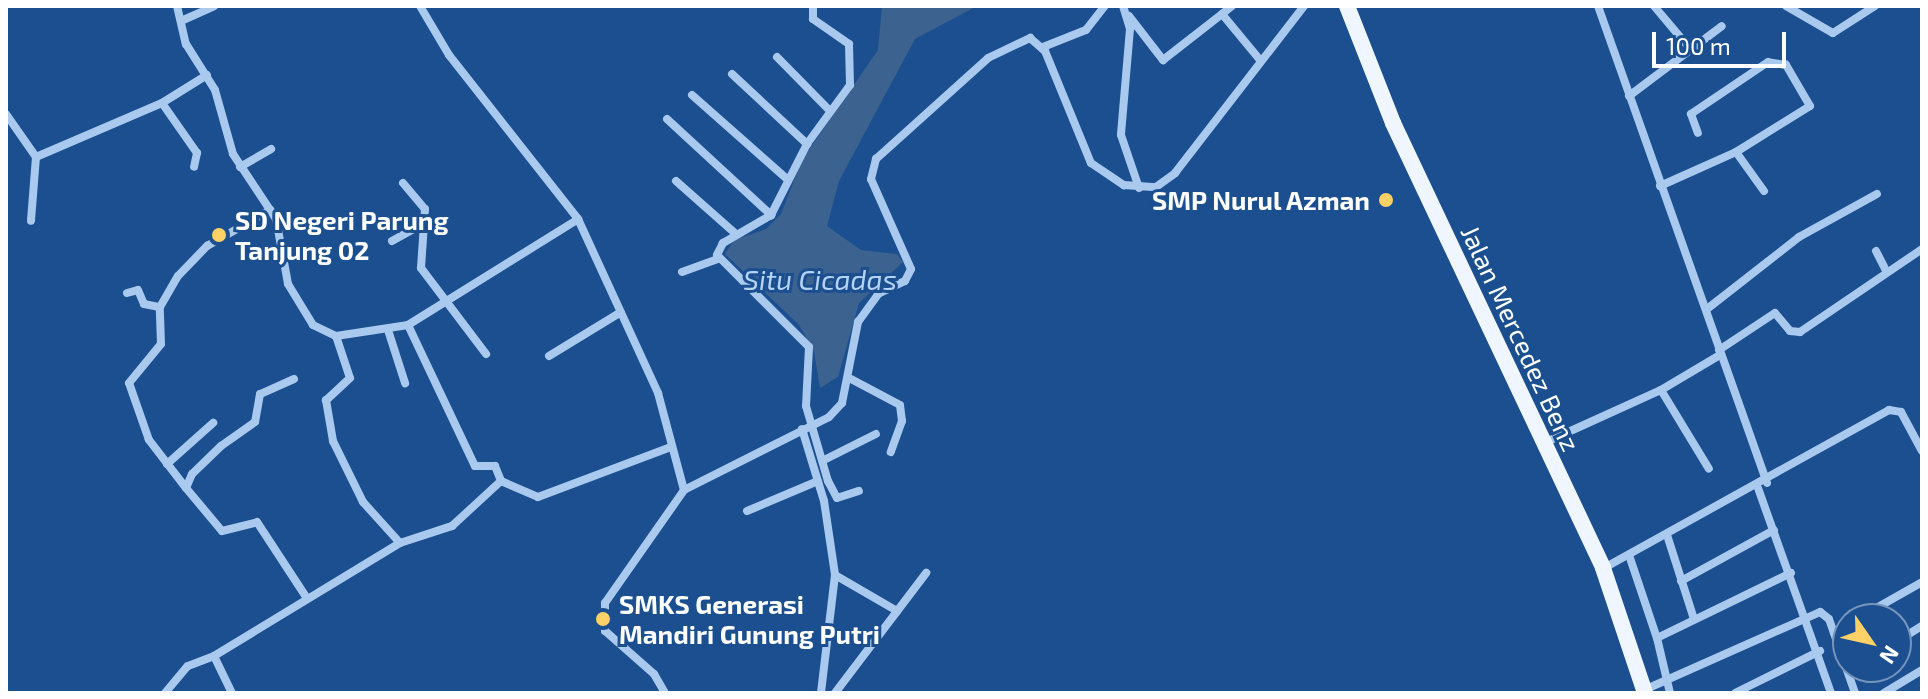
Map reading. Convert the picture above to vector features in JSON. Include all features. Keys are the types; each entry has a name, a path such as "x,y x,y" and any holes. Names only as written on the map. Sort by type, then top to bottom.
{"main road":[{"name":"Jalan Mercedez Benz","path":"1347,6 1393,123 1603,568 1644,692"}],"street":[{"path":"177,6 186,44 207,75 240,167 279,228 282,267 301,311 336,336 350,378 326,400 333,441 363,502 400,543"},
{"path":"181,21 214,6"},
{"path":"420,6 449,55 578,219 658,393 684,490"},
{"path":"813,6 813,19 849,44 852,80 807,144 771,215 736,234 718,250 718,259 809,347 806,428 835,575 821,693"},
{"path":"1043,47 1086,30 1105,6"},
{"path":"1123,6 1166,60 1232,6"},
{"path":"665,693 654,674 605,631 602,614 611,589 684,490 837,410 851,379 854,333 863,312 878,294 905,281 911,269 871,179 876,159 988,58 1023,38 1043,47 1091,163 1139,188 1162,185 1175,173 1304,6"},
{"path":"1598,6 1660,186 1707,309 1774,530 1820,651 1830,690 1819,693"},
{"path":"1654,6 1692,51"},
{"path":"1793,7 1833,33 1875,6"},
{"path":"1222,14 1260,60"},
{"path":"1129,16 1120,121 1139,188"},
{"path":"1629,96 1722,26"},
{"path":"777,57 829,110"},
{"path":"1660,186 1736,152 1810,109 1782,61 1762,64 1691,114 1698,133"},
{"path":"732,74 807,144"},
{"path":"36,157 162,103 207,75"},
{"path":"692,95 788,180"},
{"path":"162,103 197,153 194,167"},
{"path":"6,114 36,157 31,221"},
{"path":"667,119 771,215"},
{"path":"240,167 271,149"},
{"path":"1736,152 1764,191"},
{"path":"676,181 736,234"},
{"path":"403,183 425,209 421,268 453,302 486,354"},
{"path":"1707,309 1799,237 1877,194"},
{"path":"270,210 196,255 160,307 161,344 129,383 149,440 218,529 253,521 261,526 306,597"},
{"path":"336,336 408,325 453,302 578,219"},
{"path":"392,241 423,224"},
{"path":"1544,443 1661,390 1775,313 1790,331 1800,332 1922,249"},
{"path":"1876,251 1886,271"},
{"path":"682,272 718,259"},
{"path":"127,293 138,290 144,304 160,307"},
{"path":"549,356 621,312"},
{"path":"408,325 475,466 495,466 501,481 538,497 671,447"},
{"path":"388,330 405,383"},
{"path":"186,488 221,446 255,422 260,394 294,379"},
{"path":"851,379 900,405 902,421 891,452"},
{"path":"1661,390 1709,469"},
{"path":"1603,568 1762,485 1895,409 1922,451"},
{"path":"167,464 213,423"},
{"path":"806,428 824,460 835,497 859,491"},
{"path":"824,460 876,434"},
{"path":"165,693 188,666 214,656 306,597 400,543 452,526 501,481"},
{"path":"747,511 818,481"},
{"path":"1681,581 1774,530"},
{"path":"1667,535 1694,619"},
{"path":"1629,555 1657,638 1670,693"},
{"path":"835,693 926,573"},
{"path":"1657,638 1791,573"},
{"path":"835,575 897,611"},
{"path":"1885,603 1922,582"},
{"path":"1644,692 1807,615 1826,615 1832,628"},
{"path":"1735,693 1820,651"},
{"path":"214,656 232,693"},
{"path":"1884,693 1922,670"}],"water":[{"name":"Situ Cicadas","path":"882,6 977,6 915,39 839,181 827,226 861,250 897,254 903,262 859,303 838,377 820,388 814,352 799,325 725,254 734,240 766,229 781,214 802,160 878,50"}],"place":[{"name":"SMP Nurul Azman","path":"1386,200"},
{"name":"SD Negeri Parung Tanjung 02","path":"219,235"},
{"name":"SMKS Generasi Mandiri Gunung Putri","path":"603,619"}]}
